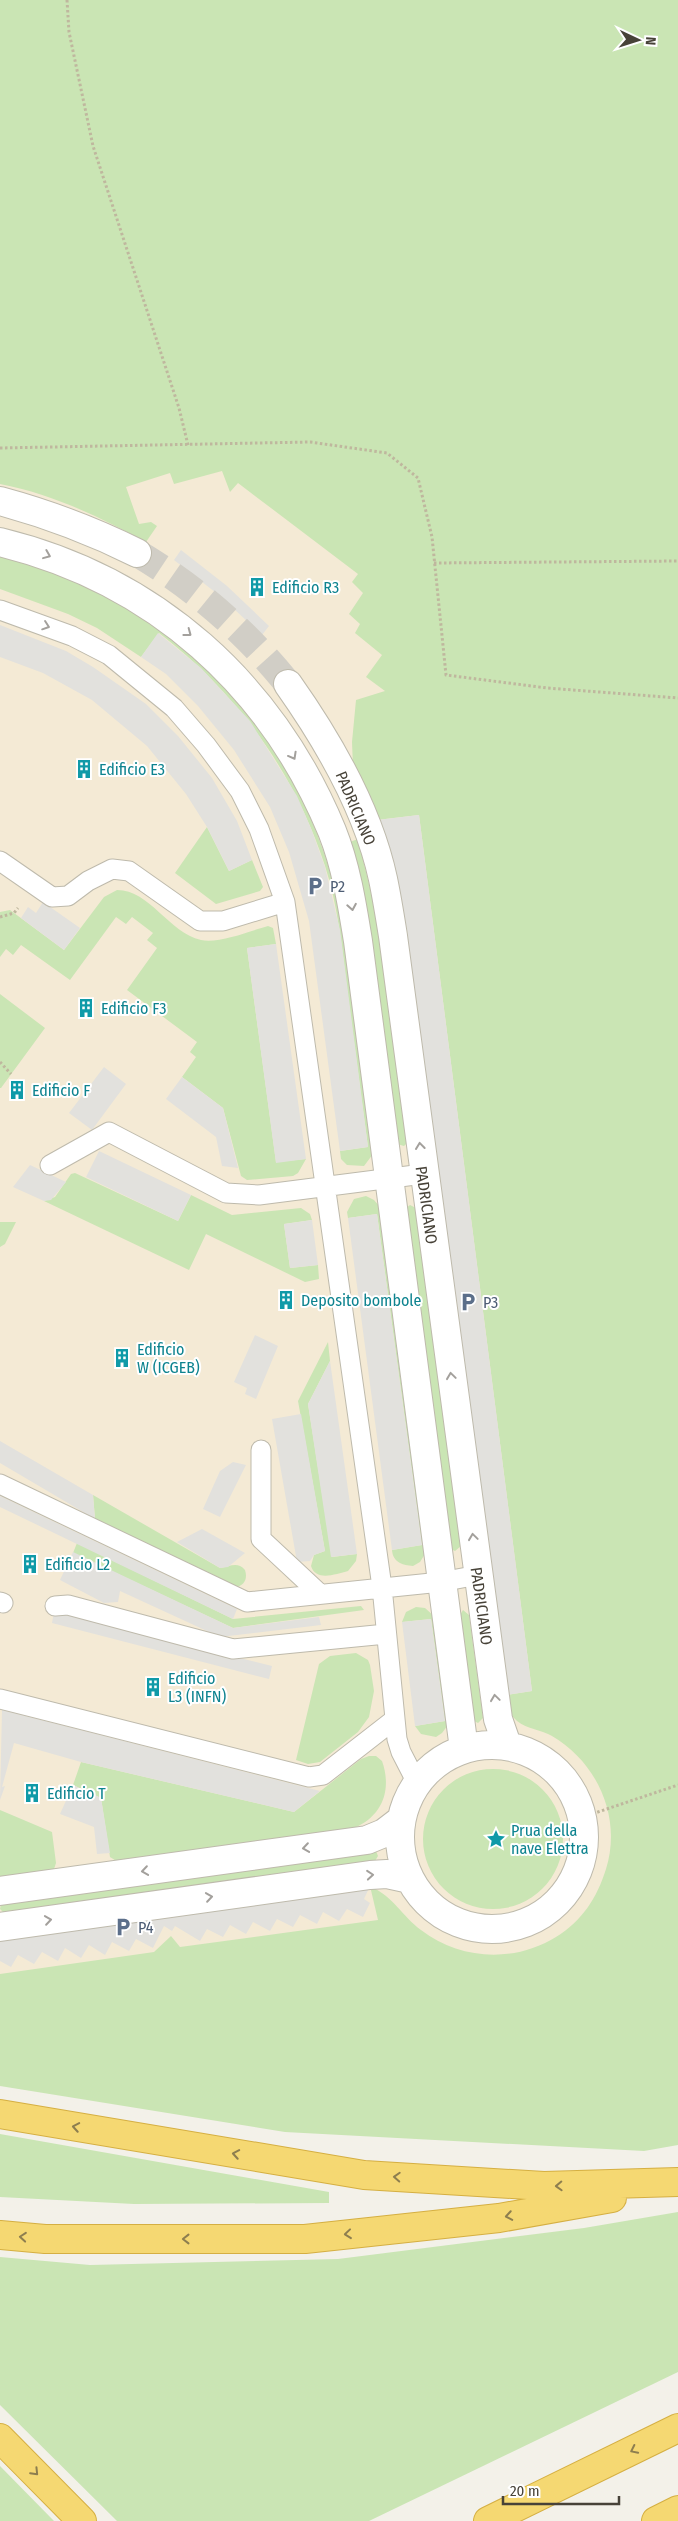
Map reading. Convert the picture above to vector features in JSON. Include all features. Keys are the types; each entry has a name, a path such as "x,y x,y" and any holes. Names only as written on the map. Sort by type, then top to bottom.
{"highway":[{"path":"0,2114 364,2176 544,2186 678,2182"},
{"path":"0,2235 45,2239 305,2239 500,2218 678,2187"},
{"path":"488,2521 678,2428"},
{"path":"0,2438 82,2521"},
{"path":"656,2521 678,2510"}],"street":[{"path":"0,501 54,517 107,538 137,553"},
{"path":"0,542 39,552 94,575 144,602 194,637 238,683 280,733 332,832 349,887 358,941 464,1749"},
{"name":"PADRICIANO","path":"288,684 311,717 343,775 365,821 383,878 393,936 423,1174 498,1719 507,1745"},
{"path":"485,1745 507,1745 533,1754 555,1770 572,1791 583,1817 585,1847 577,1875 560,1900 537,1919 509,1928 480,1929 451,1920 427,1903 410,1879 403,1860 400,1840 401,1820 407,1801 418,1784 438,1762 464,1749 485,1745"},
{"path":"0,1891 367,1840 384,1833 401,1820"},
{"path":"0,1927 370,1875 387,1874 410,1879"}],"lane":[{"path":"0,610 72,636 109,655 174,708 206,744 240,791 259,829 286,902 382,1587 395,1718 401,1752 418,1784"},
{"path":"0,861 52,897 68,896 88,881 112,869 129,871 200,921 223,921 286,902"},
{"path":"50,1165 109,1132 226,1193 258,1195 388,1180 423,1174"},
{"path":"261,1450 261,1539 320,1594"},
{"path":"0,1484 248,1602 441,1582 478,1575"},
{"path":"55,1606 68,1605 233,1649 386,1634"},
{"path":"0,1699 310,1777 322,1775 395,1718"}],"path":[{"path":"67,0 69,32 93,146 178,408 188,445"},
{"path":"0,448 310,442 387,453 418,478 432,537 446,675 547,688 678,698"},
{"path":"434,563 678,561"},
{"path":"0,1062 11,1074"},
{"path":"583,1817 678,1785"}],"shaded area":[{"path":"292,459 378,522 593,1755 627,1855 568,1954 0,1978 0,462"},
{"path":"181,550 227,586 269,626 262,635 220,596 174,560"},
{"path":"0,625 66,651 93,667 146,704 178,736 212,778 237,821 252,860 229,871 207,827 186,794 147,746 92,700 43,673 0,657"},
{"name":"P2","path":"158,633 201,668 250,721 297,796 312,831 325,867 340,930 368,1147 340,1151 309,921 289,852 270,807 234,750 198,706 166,674 141,657"},
{"name":"P3","path":"419,815 532,1691 506,1695 377,820"},
{"path":"43,902 80,928 64,950 21,918 28,907 36,913"},
{"path":"276,944 306,1159 276,1163 247,948"},
{"path":"104,1067 126,1084 92,1130 69,1113"},
{"path":"182,1077 223,1108 238,1168 222,1166 216,1137 166,1099"},
{"path":"99,1151 191,1195 178,1221 86,1177"},
{"path":"30,1165 66,1182 51,1200 44,1201 13,1187"},
{"path":"377,1214 422,1545 392,1550 348,1218"},
{"path":"312,1220 318,1265 290,1268 284,1224"},
{"path":"255,1335 278,1346 256,1399 245,1394 247,1388 234,1382"},
{"path":"330,1361 357,1554 331,1557 308,1404"},
{"path":"301,1414 325,1551 314,1555 310,1561 297,1562 272,1419"},
{"path":"0,1441 93,1495 95,1519 0,1463"},
{"path":"233,1462 246,1465 220,1517 203,1509 220,1471"},
{"path":"0,1496 237,1609 233,1619 0,1507"},
{"path":"202,1529 245,1553 228,1567 220,1568 177,1542"},
{"path":"73,1552 233,1628 319,1617 321,1625 220,1637 120,1591 118,1602 104,1603 60,1580"},
{"path":"54,1612 272,1666 269,1679 52,1623"},
{"path":"431,1619 445,1721 415,1726 402,1622"},
{"path":"2,1710 320,1791 294,1812 81,1762 14,1743 2,1787 5,1786 0,1800"},
{"path":"73,1785 101,1798 110,1853 97,1854 94,1827 60,1814"},
{"name":"P4","path":"370,1886 364,1899 370,1903 363,1917 347,1909 339,1921 323,1912 317,1924 300,1915 293,1927 277,1919 270,1931 253,1922 246,1934 230,1925 223,1937 207,1929 200,1941 175,1926 172,1931 164,1926 153,1948 136,1939 129,1951 112,1942 105,1955 89,1945 81,1958 65,1948 58,1961 42,1952 34,1964 18,1955 11,1967 0,1961 0,1939"}],"green space":[{"path":"0,0 678,0 678,2145 644,2151 285,2132 0,2086 0,1974 154,1952 171,1936 180,1947 378,1920 370,1886 386,1896 414,1924 436,1940 470,1952 487,1955 523,1951 540,1945 565,1931 574,1924 587,1908 598,1890 606,1869 611,1831 608,1812 602,1794 594,1776 582,1761 568,1747 552,1736 517,1721 510,1712 507,1702 506,1695 532,1691 419,815 377,820 353,767 352,742 356,700 385,691 366,677 382,655 355,633 360,624 349,614 363,593 352,582 358,574 238,483 230,492 222,471 174,484 170,473 126,487 139,524 151,522 157,526 146,542 75,507 19,488 0,484"},
{"path":"0,555 44,567 85,586 133,612 177,642 217,678 252,718 281,761 306,808 326,858 340,911 373,1154 364,1166 347,1165 341,1159 340,1151 368,1147 333,896 325,866 312,832 280,767 260,737 214,682 159,633 141,657 97,628 68,614 0,589"},
{"path":"207,827 229,871 252,860 263,887 260,891 216,904 175,873"},
{"path":"358,839 376,913 407,1143 404,1146 397,1144 347,843"},
{"path":"117,890 129,892 140,897 179,929 201,940 225,939 268,926 273,928 276,944 247,948 276,1162 306,1159 298,1173 293,1176 247,1180 241,1176 223,1108 182,1077 196,1057 190,1052 197,1042 127,990 157,948 147,940 153,933 132,917 126,924 116,917 70,980 21,945 13,955 6,949 0,957 0,912 10,910 64,950 104,897"},
{"path":"0,994 45,1028 1,1088 0,1088"},
{"path":"75,1173 178,1221 191,1195 232,1215 301,1208 310,1214 312,1220 284,1224 290,1268 318,1265 319,1279 305,1282 206,1234 189,1270 44,1201 55,1197 71,1174"},
{"path":"366,1196 374,1200 380,1207 425,1554 420,1562 413,1566 396,1561 392,1550 422,1545 377,1214 348,1218 347,1212 354,1199"},
{"path":"410,1205 416,1208 461,1546 455,1551 451,1549 406,1208"},
{"path":"0,1222 16,1222 5,1244 0,1247"},
{"path":"328,1342 330,1361 308,1404 332,1557 357,1554 356,1561 348,1571 327,1576 317,1574 311,1566 314,1555 325,1551 298,1401"},
{"path":"93,1495 220,1568 233,1565 242,1567 246,1573 244,1582 235,1587 95,1519"},
{"path":"77,1543 233,1619 361,1606 364,1610 233,1628 73,1553"},
{"path":"416,1607 425,1608 435,1617 448,1725 436,1737 421,1734 415,1726 445,1721 431,1619 402,1622 406,1612"},
{"path":"463,1610 469,1615 483,1718 478,1723 474,1721 460,1615"},
{"path":"356,1653 368,1660 370,1665 374,1691 369,1717 358,1732 320,1762 308,1764 296,1760 319,1664 330,1656"},
{"path":"376,1756 382,1761 385,1771 385,1791 378,1809 364,1823 354,1828 118,1862 110,1857 101,1798 73,1785 81,1762 294,1812 361,1759"},
{"path":"493,1769 520,1775 532,1781 542,1790 551,1800 557,1812 563,1839 557,1866 551,1878 542,1888 532,1897 520,1903 493,1909 466,1903 454,1897 444,1888 435,1878 429,1866 423,1839 429,1812 435,1800 444,1790 454,1781 466,1775"},
{"path":"0,1810 52,1832 56,1863 54,1869 0,1878"},
{"path":"376,1851 378,1856 375,1861 4,1913 0,1909 1,1904"},
{"path":"0,2134 329,2192 329,2203 134,2204 0,2197"},
{"path":"678,2212 678,2372 369,2521 117,2521 0,2405 0,2257 90,2265 338,2259 584,2228"},
{"path":"0,2466 54,2521 0,2521"}],"tunnel":[{"path":"137,553 179,581 237,628 288,684"}],"place":[{"name":"Edificio R3","path":"257,587"},
{"name":"Edificio E3","path":"84,769"},
{"name":"P2","path":"315,886"},
{"name":"Edificio F3","path":"86,1008"},
{"name":"Edificio F","path":"17,1090"},
{"name":"Deposito bombole","path":"286,1300"},
{"name":"P3","path":"468,1302"},
{"name":"Edificio W (ICGEB)","path":"122,1358"},
{"name":"Edificio L2","path":"30,1564"},
{"name":"Edificio L3 (INFN)","path":"153,1687"},
{"name":"Edificio T","path":"32,1793"},
{"name":"Prua della nave Elettra","path":"496,1839"},
{"name":"P4","path":"123,1927"}]}
